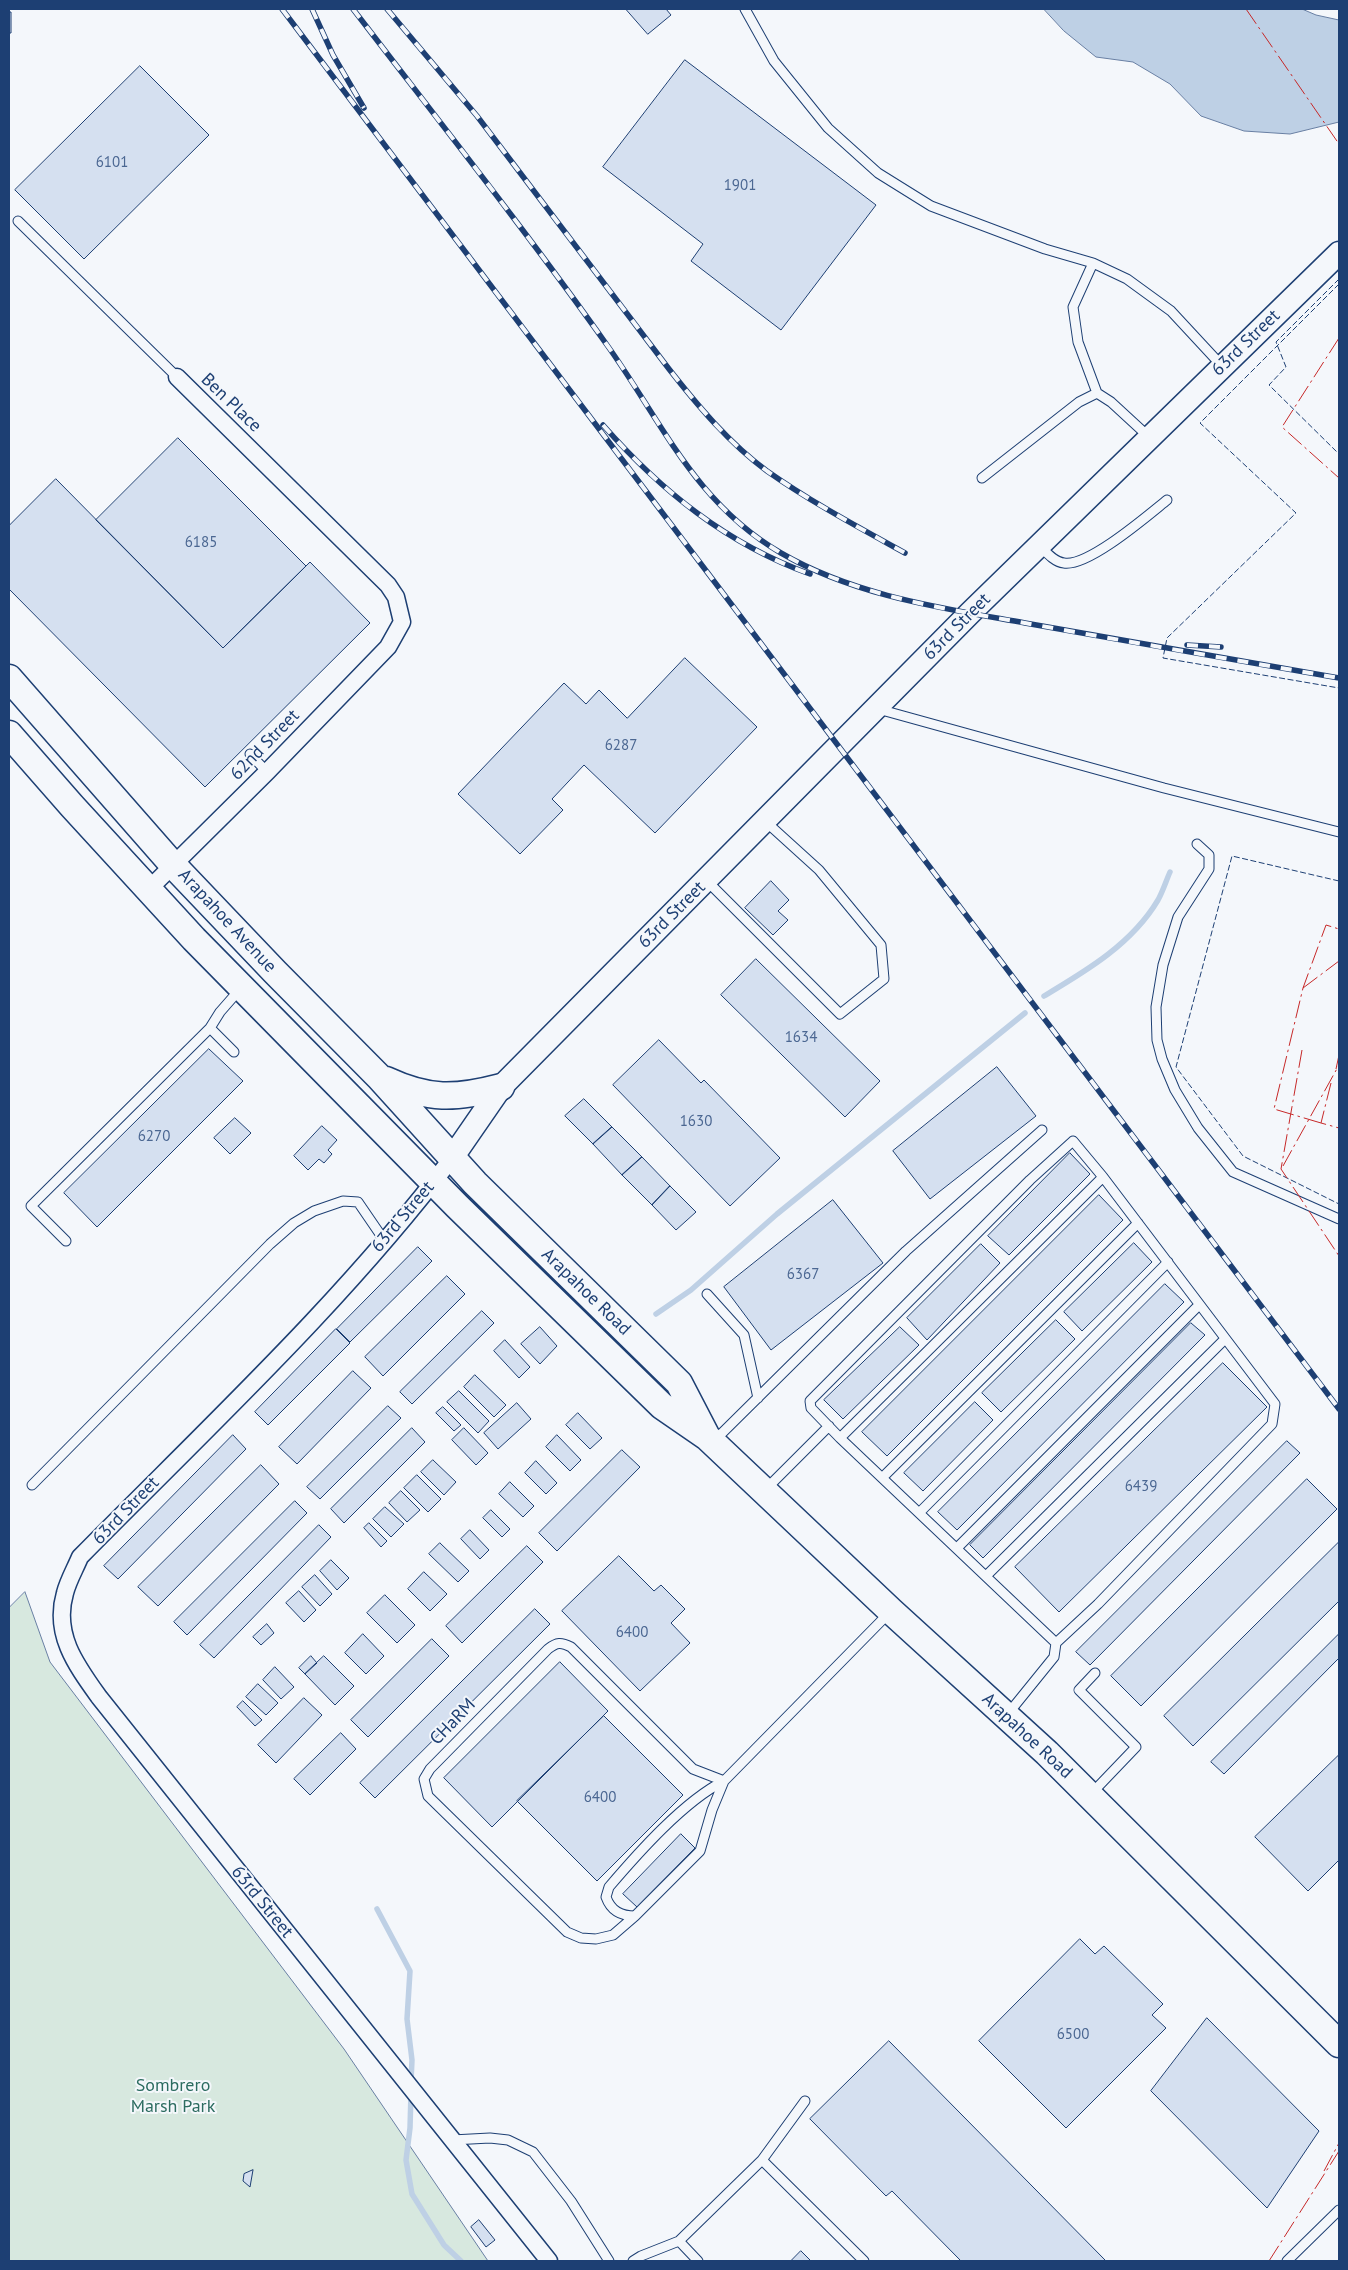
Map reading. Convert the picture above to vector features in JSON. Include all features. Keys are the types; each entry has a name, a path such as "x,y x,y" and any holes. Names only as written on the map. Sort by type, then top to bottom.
{"main road":[{"name":"Arapahoe Avenue","path":"9,678 174,865 268,966 379,1077 452,1158"},
{"name":"Arapahoe Avenue","path":"9,734 148,890 241,988 434,1181"},
{"path":"379,1077 409,1091 424,1095 474,1094 501,1087"},
{"name":"Arapahoe Road","path":"452,1158 474,1184 679,1383 710,1439"},
{"name":"Arapahoe Road","path":"434,1181 464,1213 662,1406 710,1439 891,1611 1090,1794 1339,2044"}],"street":[{"name":"63rd Street","path":"549,2261 99,1697 74,1662 63,1635 60,1614 65,1593 80,1558 327,1306 434,1181 501,1087 1039,545 1339,253"},
{"name":"Ben Place","path":"177,377 388,585 396,597 402,622"},
{"name":"62nd Street","path":"148,890 267,772 388,647 402,622"}],"lane":[{"path":"745,9 774,61 828,128 878,173 931,206 1045,249 1093,263 1127,279 1171,311 1222,366"},
{"name":"Ben Place","path":"18,221 177,377"},
{"path":"1093,263 1073,307 1078,342 1097,393 1111,402 1149,438"},
{"path":"982,478 1079,402 1097,393"},
{"path":"1039,545 1057,561 1066,564 1090,557 1167,500"},
{"path":"876,708 1164,788 1339,832"},
{"path":"250,754 267,772"},
{"path":"706,880 840,1014 884,979 882,945 819,870 765,821"},
{"path":"1197,844 1209,855 1208,869 1178,917 1163,966 1156,1007 1157,1040 1162,1059 1175,1090 1198,1128 1233,1172 1339,1219"},
{"path":"66,1241 31,1206 210,1028 220,1012 241,988"},
{"path":"210,1028 234,1052"},
{"path":"710,1439 758,1398 906,1251 1042,1130"},
{"path":"1006,1716 1054,1657 1056,1643 1098,1604 1272,1424 1275,1404 1103,1177 1073,1141 1030,1180 810,1402 812,1408 840,1438 1056,1643"},
{"path":"840,1438 1103,1177"},
{"path":"32,1485 197,1315 294,1223 314,1211 343,1200 358,1202 384,1240"},
{"path":"883,1477 1138,1223"},
{"path":"920,1512 1168,1262"},
{"path":"707,1294 744,1335 758,1398"},
{"path":"957,1548 1199,1305"},
{"path":"986,1576 1225,1339"},
{"path":"764,1492 829,1426"},
{"path":"635,1916 617,1913 609,1905 606,1897 609,1887 690,1804 706,1790 724,1781 891,1611"},
{"name":"CHaRM","path":"554,1643 562,1643 571,1647 693,1769 724,1781 712,1810 700,1851 635,1916 613,1935 596,1939 581,1938 567,1932 428,1796 424,1779 430,1768 554,1643"},
{"path":"1090,1794 1136,1747 1079,1690 1095,1673"},
{"path":"633,2261 679,2241 762,2160 805,2100"},
{"path":"452,2140 490,2138 508,2140 533,2152 571,2201 609,2261"},
{"path":"762,2160 864,2261"},
{"path":"1287,2261 1339,2210"},
{"path":"679,2241 698,2261"}],"green space":[{"name":"Sombrero Marsh Park","path":"25,1592 50,1662 344,2049 488,2261 9,2261 9,1608"}],"water":[{"path":"1044,9 1302,9 1316,15 1339,20 1339,122 1290,134 1244,131 1201,116 1170,84 1133,62 1096,57 1064,31"}],"building":[{"path":"626,9 666,9 671,15 648,34"},
{"path":"9,12 11,12 11,33 9,33"},
{"path":"685,60 876,205 781,330 691,261 703,244 603,167"},
{"path":"140,66 209,135 84,259 15,190"},
{"path":"178,438 306,566 223,648 96,520"},
{"path":"56,479 223,648 310,562 370,623 205,787 9,589 9,526"},
{"path":"685,658 757,727 655,833 584,765 552,799 563,810 520,854 458,794 564,683 586,704 599,690 627,718"},
{"path":"771,881 789,900 778,911 788,920 773,935 745,908"},
{"path":"756,959 880,1081 845,1117 721,995"},
{"path":"659,1040 701,1083 704,1080 780,1158 730,1206 613,1085"},
{"path":"209,1049 243,1081 97,1227 64,1193"},
{"path":"997,1067 1036,1116 930,1199 893,1151"},
{"path":"584,1099 612,1127 593,1144 565,1116"},
{"path":"235,1118 251,1133 230,1154 214,1138"},
{"path":"322,1126 337,1140 328,1150 332,1154 324,1163 319,1159 308,1170 294,1156"},
{"path":"612,1127 642,1157 622,1175 593,1144"},
{"path":"1070,1153 1090,1174 1009,1255 988,1236"},
{"path":"642,1157 670,1186 652,1205 622,1175"},
{"path":"670,1186 696,1212 676,1230 652,1205"},
{"path":"1099,1195 1123,1220 887,1456 862,1432"},
{"path":"833,1200 883,1263 771,1350 724,1287"},
{"path":"1134,1243 1152,1262 1082,1331 1064,1312"},
{"path":"981,1244 1000,1263 927,1340 907,1318"},
{"path":"418,1247 432,1261 350,1342 337,1329"},
{"path":"447,1276 465,1294 383,1376 365,1357"},
{"path":"1165,1284 1184,1302 957,1530 938,1512"},
{"path":"482,1311 494,1323 412,1404 400,1392"},
{"path":"1056,1320 1075,1339 1001,1412 982,1393"},
{"path":"1191,1323 1205,1335 983,1558 970,1545"},
{"path":"540,1327 557,1346 540,1364 521,1344"},
{"path":"900,1327 919,1345 843,1419 824,1400"},
{"path":"336,1329 350,1343 268,1425 255,1412"},
{"path":"505,1340 530,1367 519,1378 494,1351"},
{"path":"1223,1363 1267,1407 1059,1612 1015,1567"},
{"path":"353,1371 371,1388 297,1464 279,1447"},
{"path":"475,1375 506,1405 494,1417 464,1387"},
{"path":"459,1391 489,1421 478,1433 447,1402"},
{"path":"975,1402 993,1420 923,1491 904,1473"},
{"path":"517,1403 531,1419 498,1449 484,1433"},
{"path":"388,1406 401,1418 320,1499 307,1487"},
{"path":"443,1407 461,1425 454,1431 436,1413"},
{"path":"578,1413 602,1438 590,1449 566,1425"},
{"path":"412,1428 425,1442 344,1523 331,1509"},
{"path":"464,1428 488,1453 476,1465 452,1440"},
{"path":"233,1435 246,1449 118,1579 104,1566"},
{"path":"557,1435 581,1460 570,1471 546,1447"},
{"path":"1287,1441 1300,1453 1090,1665 1076,1652"},
{"path":"622,1450 640,1467 557,1551 539,1533"},
{"path":"433,1460 456,1482 444,1495 421,1472"},
{"path":"536,1461 557,1483 546,1494 525,1473"},
{"path":"261,1465 279,1484 158,1606 138,1587"},
{"path":"417,1475 441,1499 428,1512 404,1488"},
{"path":"1307,1479 1337,1509 1141,1706 1111,1676"},
{"path":"510,1482 534,1506 523,1517 499,1494"},
{"path":"401,1491 420,1510 407,1522 389,1503"},
{"path":"295,1501 307,1513 187,1635 174,1622"},
{"path":"385,1507 404,1524 391,1537 373,1519"},
{"path":"491,1510 510,1529 502,1537 483,1518"},
{"path":"369,1523 387,1541 381,1547 364,1528"},
{"path":"319,1525 331,1537 214,1658 200,1645"},
{"path":"470,1530 489,1550 480,1559 461,1539"},
{"path":"1339,1542 1339,1601 1193,1746 1164,1716"},
{"path":"440,1543 469,1571 458,1582 429,1554"},
{"path":"527,1546 543,1562 462,1643 446,1626"},
{"path":"619,1556 654,1591 661,1585 685,1609 671,1623 690,1643 640,1691 562,1611"},
{"path":"331,1560 349,1578 337,1590 320,1571"},
{"path":"424,1572 447,1594 430,1611 408,1589"},
{"path":"315,1575 332,1594 320,1606 302,1587"},
{"path":"299,1591 316,1610 304,1622 286,1603"},
{"path":"385,1595 415,1625 397,1643 367,1613"},
{"path":"535,1609 550,1624 375,1798 360,1783"},
{"path":"267,1624 274,1633 261,1645 253,1637"},
{"path":"363,1634 384,1656 366,1674 345,1653"},
{"path":"1339,1634 1339,1658 1224,1774 1211,1762"},
{"path":"432,1639 449,1656 368,1737 351,1720"},
{"path":"311,1656 317,1663 305,1674 299,1668"},
{"path":"324,1656 354,1686 335,1705 305,1674"},
{"path":"560,1662 608,1711 492,1827 444,1778"},
{"path":"275,1667 294,1687 281,1699 263,1680"},
{"path":"258,1684 278,1703 266,1715 246,1697"},
{"path":"304,1698 322,1715 276,1763 258,1745"},
{"path":"243,1701 262,1720 255,1726 237,1707"},
{"path":"604,1716 683,1795 597,1881 517,1801"},
{"path":"341,1733 356,1749 310,1795 294,1779"},
{"path":"1339,1755 1339,1860 1308,1891 1255,1837"},
{"path":"681,1834 695,1848 637,1907 623,1894"},
{"path":"1080,1939 1095,1954 1104,1946 1163,2004 1152,2015 1166,2028 1066,2128 979,2041"},
{"path":"1207,2018 1319,2131 1267,2208 1151,2091"},
{"path":"889,2041 1106,2261 961,2261 892,2191 886,2196 810,2119"},
{"path":"253,2170 250,2187 243,2181 244,2174"},
{"path":"479,2220 495,2240 486,2247 471,2227"},
{"path":"801,2251 811,2261 791,2261"}],"waterway":[{"path":"1044,996 1076,977 1122,943 1147,916 1158,900 1170,872"},
{"path":"656,1314 691,1290 777,1214 1025,1013"},
{"path":"377,1909 410,1971 407,2019 412,2060 411,2082"},
{"path":"411,2093 410,2128 406,2160 412,2194 444,2245 461,2261"}],"railway":[{"path":"282,9 1339,1409"},
{"path":"312,9 333,55 364,108"},
{"path":"353,9 482,176 576,302 627,374 682,459 725,510 751,533 781,553 809,568 869,590 931,606 1339,678"},
{"path":"387,9 477,116 669,369 715,423 767,471 835,514 905,553"},
{"path":"603,425 648,472 697,513 751,547 780,562 810,574"},
{"path":"1187,645 1221,647"}],"fence":[{"path":"1339,279 1276,342 1286,367 1269,385 1339,454"},
{"path":"1339,284 1200,423 1296,513 1167,638 1163,658 1339,688"},
{"path":"1339,881 1232,856 1176,1067 1243,1156 1339,1204"}],"power":[{"path":"1246,9 1339,144"},
{"path":"1339,338 1282,427 1339,478"},
{"path":"1321,1123 1274,1109 1303,988 1326,925 1339,929"},
{"path":"1303,988 1339,961"},
{"path":"1302,1050 1281,1169 1339,1256"},
{"path":"1336,1069 1339,1055"},
{"path":"1283,1166 1339,1065"},
{"path":"1331,1083 1321,1123 1339,1128"},
{"path":"1324,2171 1339,2143"},
{"path":"1269,2261 1339,2151"}]}
